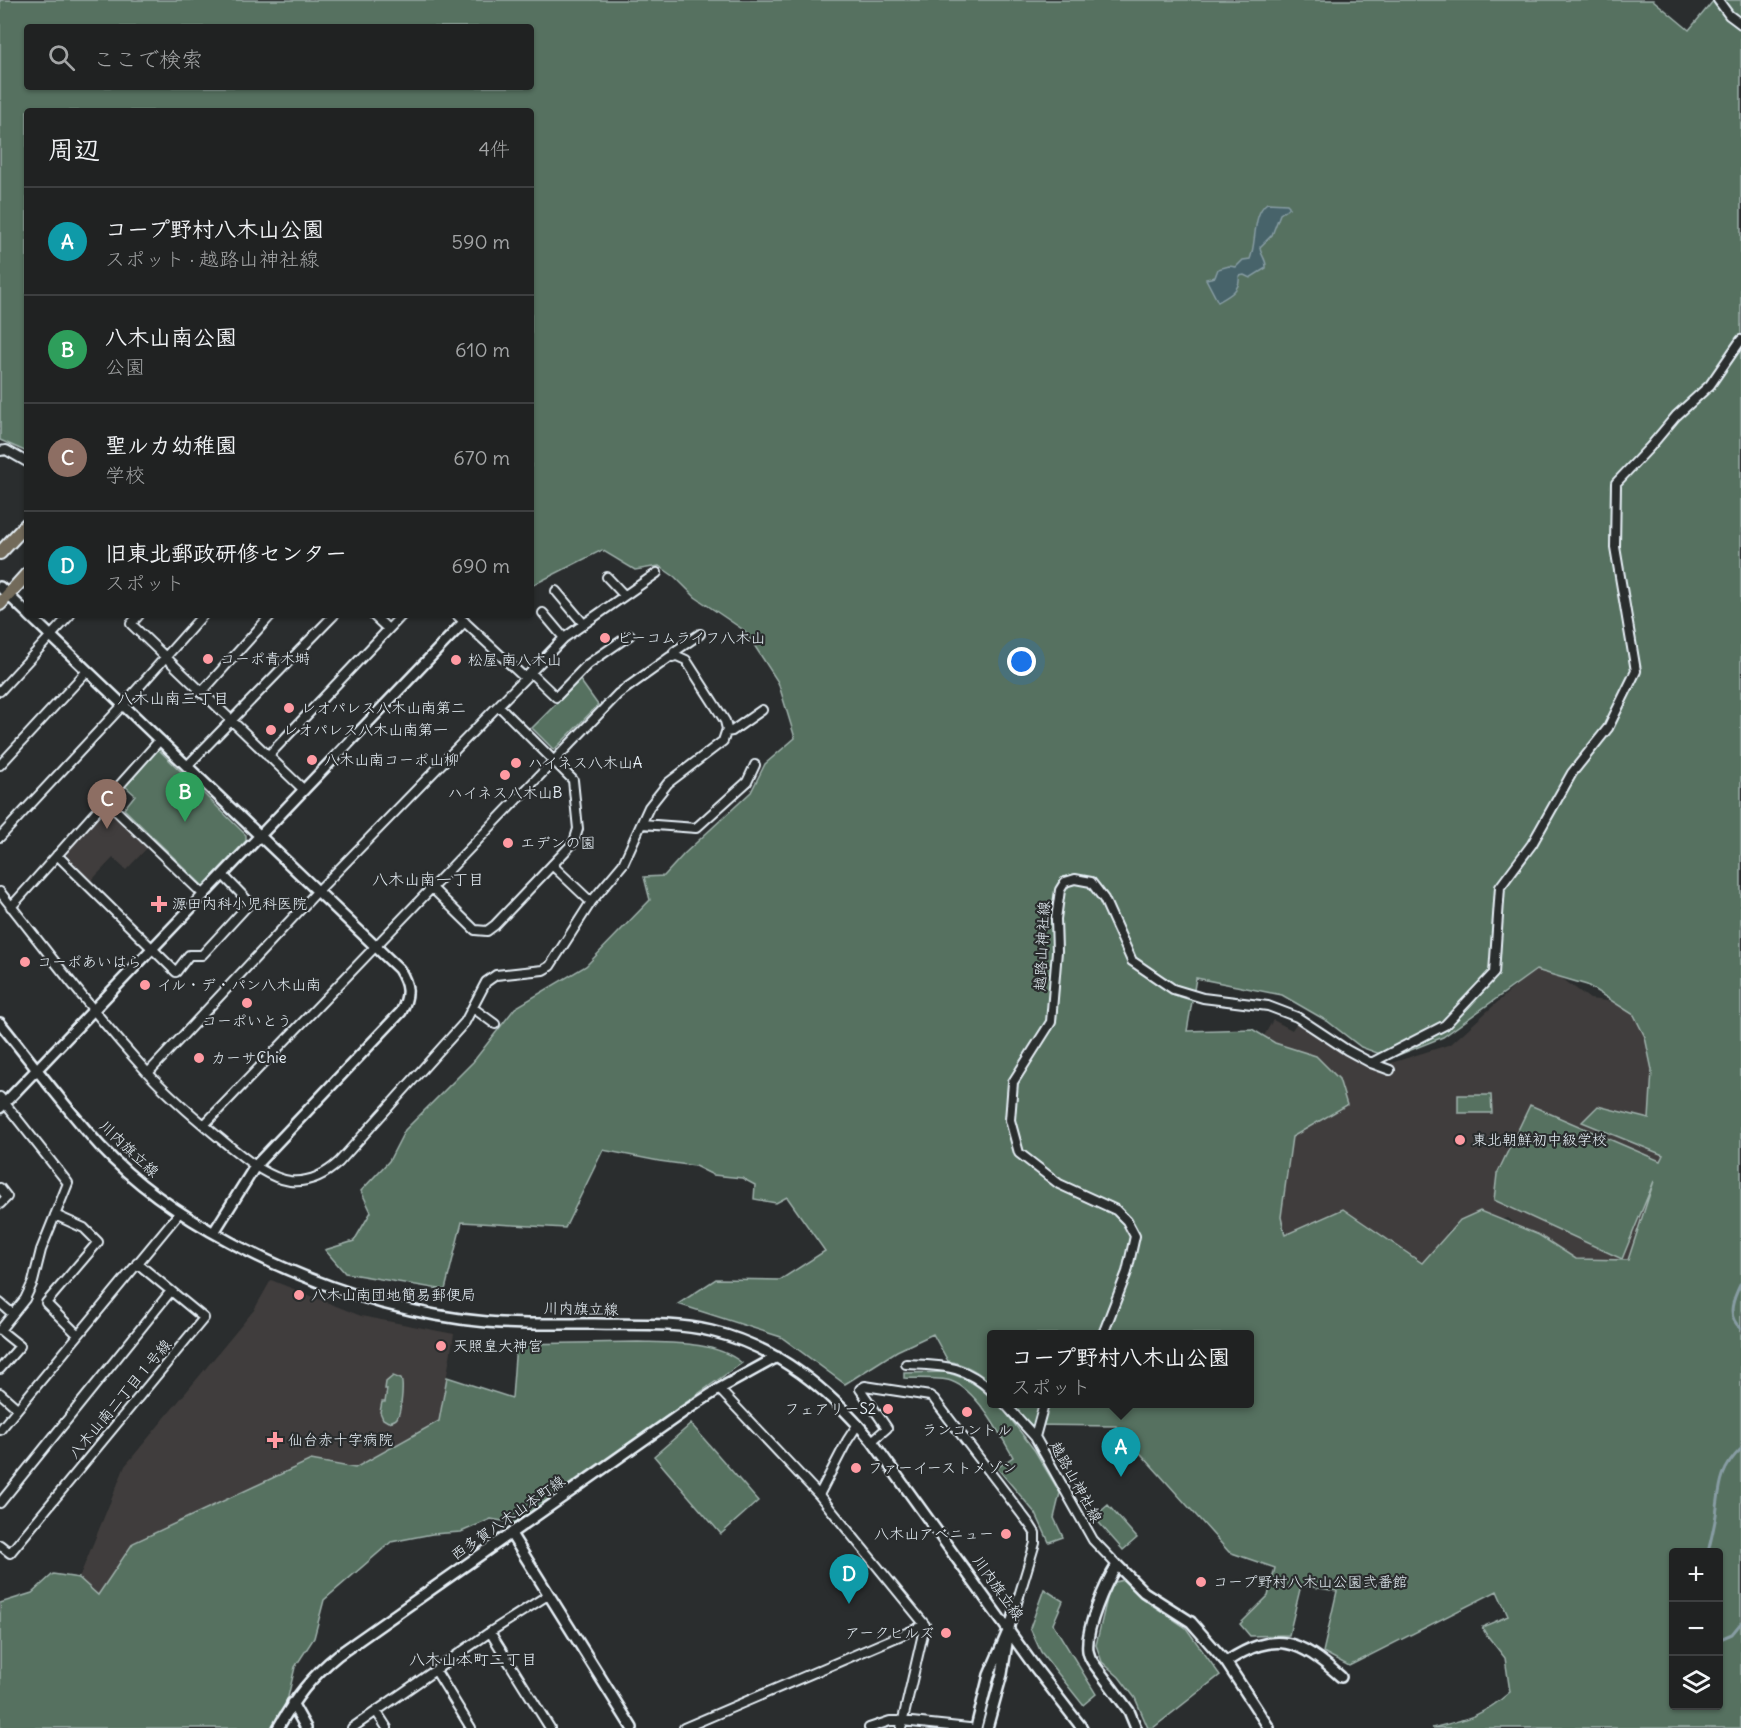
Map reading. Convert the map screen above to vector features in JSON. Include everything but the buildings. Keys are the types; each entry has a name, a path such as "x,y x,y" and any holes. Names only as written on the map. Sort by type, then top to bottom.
{"main road":[{"path":"0,553 24,528"},
{"path":"3,595 24,577"}],"street":[{"path":"1718,0 1729,15 1741,24"},
{"path":"1371,1063 1445,1025 1494,973 1500,887 1532,844 1572,773 1608,728 1636,671 1615,547 1616,483 1676,416 1710,385 1741,340"},
{"path":"0,451 6,450 24,460"},
{"path":"148,1073 319,891 564,638 657,573"},
{"path":"607,577 624,595"},
{"path":"556,591 583,623"},
{"path":"3,595 24,611"},
{"path":"543,613 564,638"},
{"path":"32,618 319,891 399,969 406,981 408,1000 401,1012 256,1165 214,1232"},
{"path":"0,691 67,618"},
{"path":"136,618 131,624 304,790"},
{"path":"0,837 200,618"},
{"path":"201,693 268,618"},
{"path":"187,766 331,618"},
{"path":"376,618 388,629"},
{"path":"268,756 399,618"},
{"path":"0,1369 20,1346 0,1330 25,1299 33,1282 41,1250 68,1183 2,1102 304,790 461,619 556,697 588,664 630,635"},
{"path":"673,657 674,652 700,634"},
{"path":"0,892 148,1073 204,1125 256,1165 289,1181 303,1181 329,1172 465,1022 486,982 496,975 543,970 550,966 591,902 623,864 649,807 668,783 723,741 726,732 725,721 686,660 677,656 673,657 618,694 204,1125"},
{"path":"0,765 87,671"},
{"path":"432,888 476,930 487,931 574,842 578,829 573,780 499,706"},
{"path":"726,732 732,731 762,710"},
{"path":"11,907 160,740"},
{"path":"642,824 696,828 747,782 755,765"},
{"path":"106,801 204,895"},
{"path":"57,855 176,972 189,955 202,955 250,903 223,875"},
{"path":"552,865 591,902"},
{"name":"越路山神社線","path":"1104,1330 1127,1272 1135,1236 1127,1221 1116,1210 1059,1184 1019,1153 1010,1120 1013,1082 1051,1022 1057,951 1056,919 1060,890 1065,882 1075,879 1092,882 1104,899 1132,961 1173,989 1203,998 1268,1006 1297,1017 1347,1050 1390,1070"},
{"path":"473,1008 495,1024"},
{"name":"川内旗立線","path":"0,1023 101,1146 126,1170 180,1212 285,1269 345,1291 413,1310 488,1322 664,1324 721,1334 777,1357 814,1382 858,1424 872,1441 1034,1666 1082,1728"},
{"path":"0,1188 7,1197 0,1204"},
{"path":"0,1430 180,1212"},
{"path":"55,1215 84,1228 98,1242 45,1303 78,1335"},
{"name":"八木山南二丁目１号線","path":"0,1545 10,1553 204,1318 137,1263"},
{"path":"0,1503 171,1291"},
{"path":"0,1303 13,1314"},
{"name":"西多賀八木山本町線","path":"278,1728 292,1703 316,1672 338,1655 682,1413 719,1389 777,1357"},
{"path":"906,1364 957,1368 987,1386"},
{"path":"872,1441 887,1428 860,1389 865,1386 930,1396 1035,1533 1035,1543 1009,1629 989,1675 976,1728"},
{"path":"719,1389 819,1496 925,1625"},
{"path":"0,1393 17,1408"},
{"path":"1009,1408 1035,1437"},
{"name":"越路山神社線","path":"1043,1408 1035,1437 1093,1540 1117,1565"},
{"path":"819,1496 858,1424"},
{"path":"511,1534 632,1728"},
{"path":"1136,1728 1129,1711 1094,1664 1088,1649 1089,1636 1105,1583 1117,1565 1144,1592 1191,1622 1226,1662 1269,1728"},
{"path":"352,1728 490,1632 548,1595"},
{"path":"901,1724 925,1625"},
{"path":"684,1728 925,1625"},
{"path":"987,1728 1002,1674 1009,1629"},
{"path":"490,1632 550,1728"},
{"path":"1226,1662 1255,1646 1276,1642 1296,1645 1307,1650 1320,1658 1341,1677"},
{"path":"436,1671 471,1728"},
{"path":"292,1703 306,1728"},
{"path":"376,1711 387,1728"},
{"path":"868,1728 890,1721 901,1724 969,1728"}],"shaded area":[{"path":"102,810 108,810 148,847 126,870 113,858 91,881 67,858 67,851"},
{"name":"東北朝鮮初中級学校","path":"1541,963 1590,999 1631,1004 1660,1047 1669,1161 1633,1279 1569,1268 1508,1218 1447,1231 1424,1329 1317,1302 1280,1217 1242,1075 1273,1020 1292,1030 1298,1021 1362,1065 1390,1076 1391,1063 1451,1044"},
{"name":"仙台赤十字病院","path":"271,1280 361,1316 454,1334 439,1421 354,1468 311,1460 133,1543 98,1595 79,1578 125,1466 254,1310"}],"green space":[{"path":"0,0 1653,0 1689,30 1714,0 1741,0 1741,1728 1432,1728 1482,1712 1510,1692 1505,1658 1482,1627 1508,1616 1497,1591 1349,1666 1323,1652 1337,1591 1301,1585 1289,1635 1250,1636 1240,1624 1268,1596 1275,1568 1229,1552 1116,1426 1029,1425 1014,1408 1254,1408 1254,1330 987,1330 987,1380 972,1369 948,1361 933,1334 897,1351 845,1384 781,1337 678,1304 716,1279 780,1280 825,1251 787,1197 776,1203 754,1199 755,1185 742,1178 713,1175 695,1166 603,1150 565,1228 462,1222 445,1290 345,1273 325,1250 354,1241 371,1212 361,1191 389,1161 405,1130 473,1062 515,1008 586,966 650,900 644,877 664,876 684,854 751,792 765,764 795,738 778,682 745,631 695,597 675,577 659,566 635,570 602,550 534,584 534,108 24,108 24,451 0,440","holes":["1536,970 1587,985 1634,1015 1645,1037 1652,1070 1649,1119 1598,1106 1582,1122 1663,1155 1660,1161 1530,1105 1497,1174 1494,1200 1622,1259 1654,1181 1628,1260 1576,1259 1539,1235 1480,1211 1460,1220 1422,1263 1343,1209 1285,1235 1281,1217 1292,1137 1347,1105 1339,1079 1316,1056 1275,1043 1252,1029 1187,1031 1196,978 1282,995 1327,1021 1361,1047 1391,1058 1443,1037"]},
{"path":"580,680 598,705 554,750 532,728"},
{"path":"158,749 246,835 246,841 203,886 124,809 135,795 125,786"},
{"path":"1458,1095 1491,1095 1492,1113 1458,1113"},
{"path":"678,1343 706,1347 731,1356 742,1363 514,1523 491,1519 461,1532 432,1534 391,1542 324,1600 314,1638 295,1667 288,1697 275,1728 0,1728 0,1603 32,1593 53,1574 79,1578 98,1595 133,1543 311,1460 355,1468 439,1421 447,1377 512,1398 516,1344"},
{"path":"945,1372 959,1376 987,1394 987,1408 1003,1409 1035,1451 1060,1493 1054,1518 1063,1537 1049,1542 1036,1514 997,1468 1013,1457 987,1414 970,1393 951,1381 904,1378 904,1373"},
{"path":"393,1376 401,1379 402,1398 397,1418 388,1422 383,1419 380,1412 382,1402 385,1402 386,1382"},
{"path":"691,1424 758,1501 721,1534 654,1456"},
{"path":"1108,1505 1137,1538 1123,1550 1094,1517"},
{"path":"1123,1580 1140,1597 1186,1628 1220,1675 1153,1728 1148,1728 1135,1698 1119,1677 1102,1662 1096,1645 1109,1590 1115,1582"},
{"path":"1044,1589 1063,1601 1053,1624 1096,1694 1083,1705 1041,1652 1030,1628"}],"water":[{"path":"1267,203 1287,204 1289,208 1280,214 1272,235 1260,247 1266,268 1250,278 1244,275 1239,276 1236,289 1218,302 1206,279 1215,277 1218,269 1236,267 1243,260 1250,259 1259,214"}],"waterway":[{"path":"1741,1283 1732,1307 1733,1318 1741,1328"},
{"path":"1709,1548 1724,1472 1741,1449"},
{"path":"1723,1638 1732,1634 1741,1623"}],"place":[{"name":"ピーコムライフ八木山","path":"605,638"},
{"name":"コーポ青木塒","path":"208,659"},
{"name":"松屋 南八木山","path":"456,660"},
{"name":"レオパレス八木山南第二","path":"289,708"},
{"name":"レオパレス八木山南第一","path":"271,730"},
{"name":"八木山南コーポ山柳","path":"312,760"},
{"name":"ハイネス八木山A","path":"516,763"},
{"name":"ハイネス八木山B","path":"505,775"},
{"name":"八木山南公園","path":"185,822"},
{"name":"聖ルカ幼稚園","path":"107,829"},
{"name":"エデンの園","path":"508,843"},
{"name":"源田内科小児科医院","path":"159,904"},
{"name":"コーポあいはら","path":"25,962"},
{"name":"イル・デ・パン八木山南","path":"145,985"},
{"name":"コーポいとう","path":"247,1003"},
{"name":"カーサChie","path":"199,1058"},
{"name":"東北朝鮮初中級学校","path":"1460,1140"},
{"name":"八木山南団地簡易郵便局","path":"299,1295"},
{"name":"天照皇大神宮","path":"441,1346"},
{"name":"フェアリーS2","path":"888,1409"},
{"name":"ランコントル","path":"967,1412"},
{"name":"仙台赤十字病院","path":"275,1440"},
{"name":"ファーイーストメゾン","path":"856,1468"},
{"name":"コープ野村八木山公園","path":"1121,1477"},
{"name":"八木山アベニュー","path":"1006,1534"},
{"name":"コープ野村八木山公園弐番館","path":"1201,1582"},
{"name":"旧東北郵政研修センター","path":"849,1604"},
{"name":"アークヒルズ","path":"946,1633"}],"district":[{"name":"八木山南三丁目","path":"173,698"},
{"name":"八木山南一丁目","path":"428,879"},
{"name":"八木山本町二丁目","path":"473,1659"}]}
